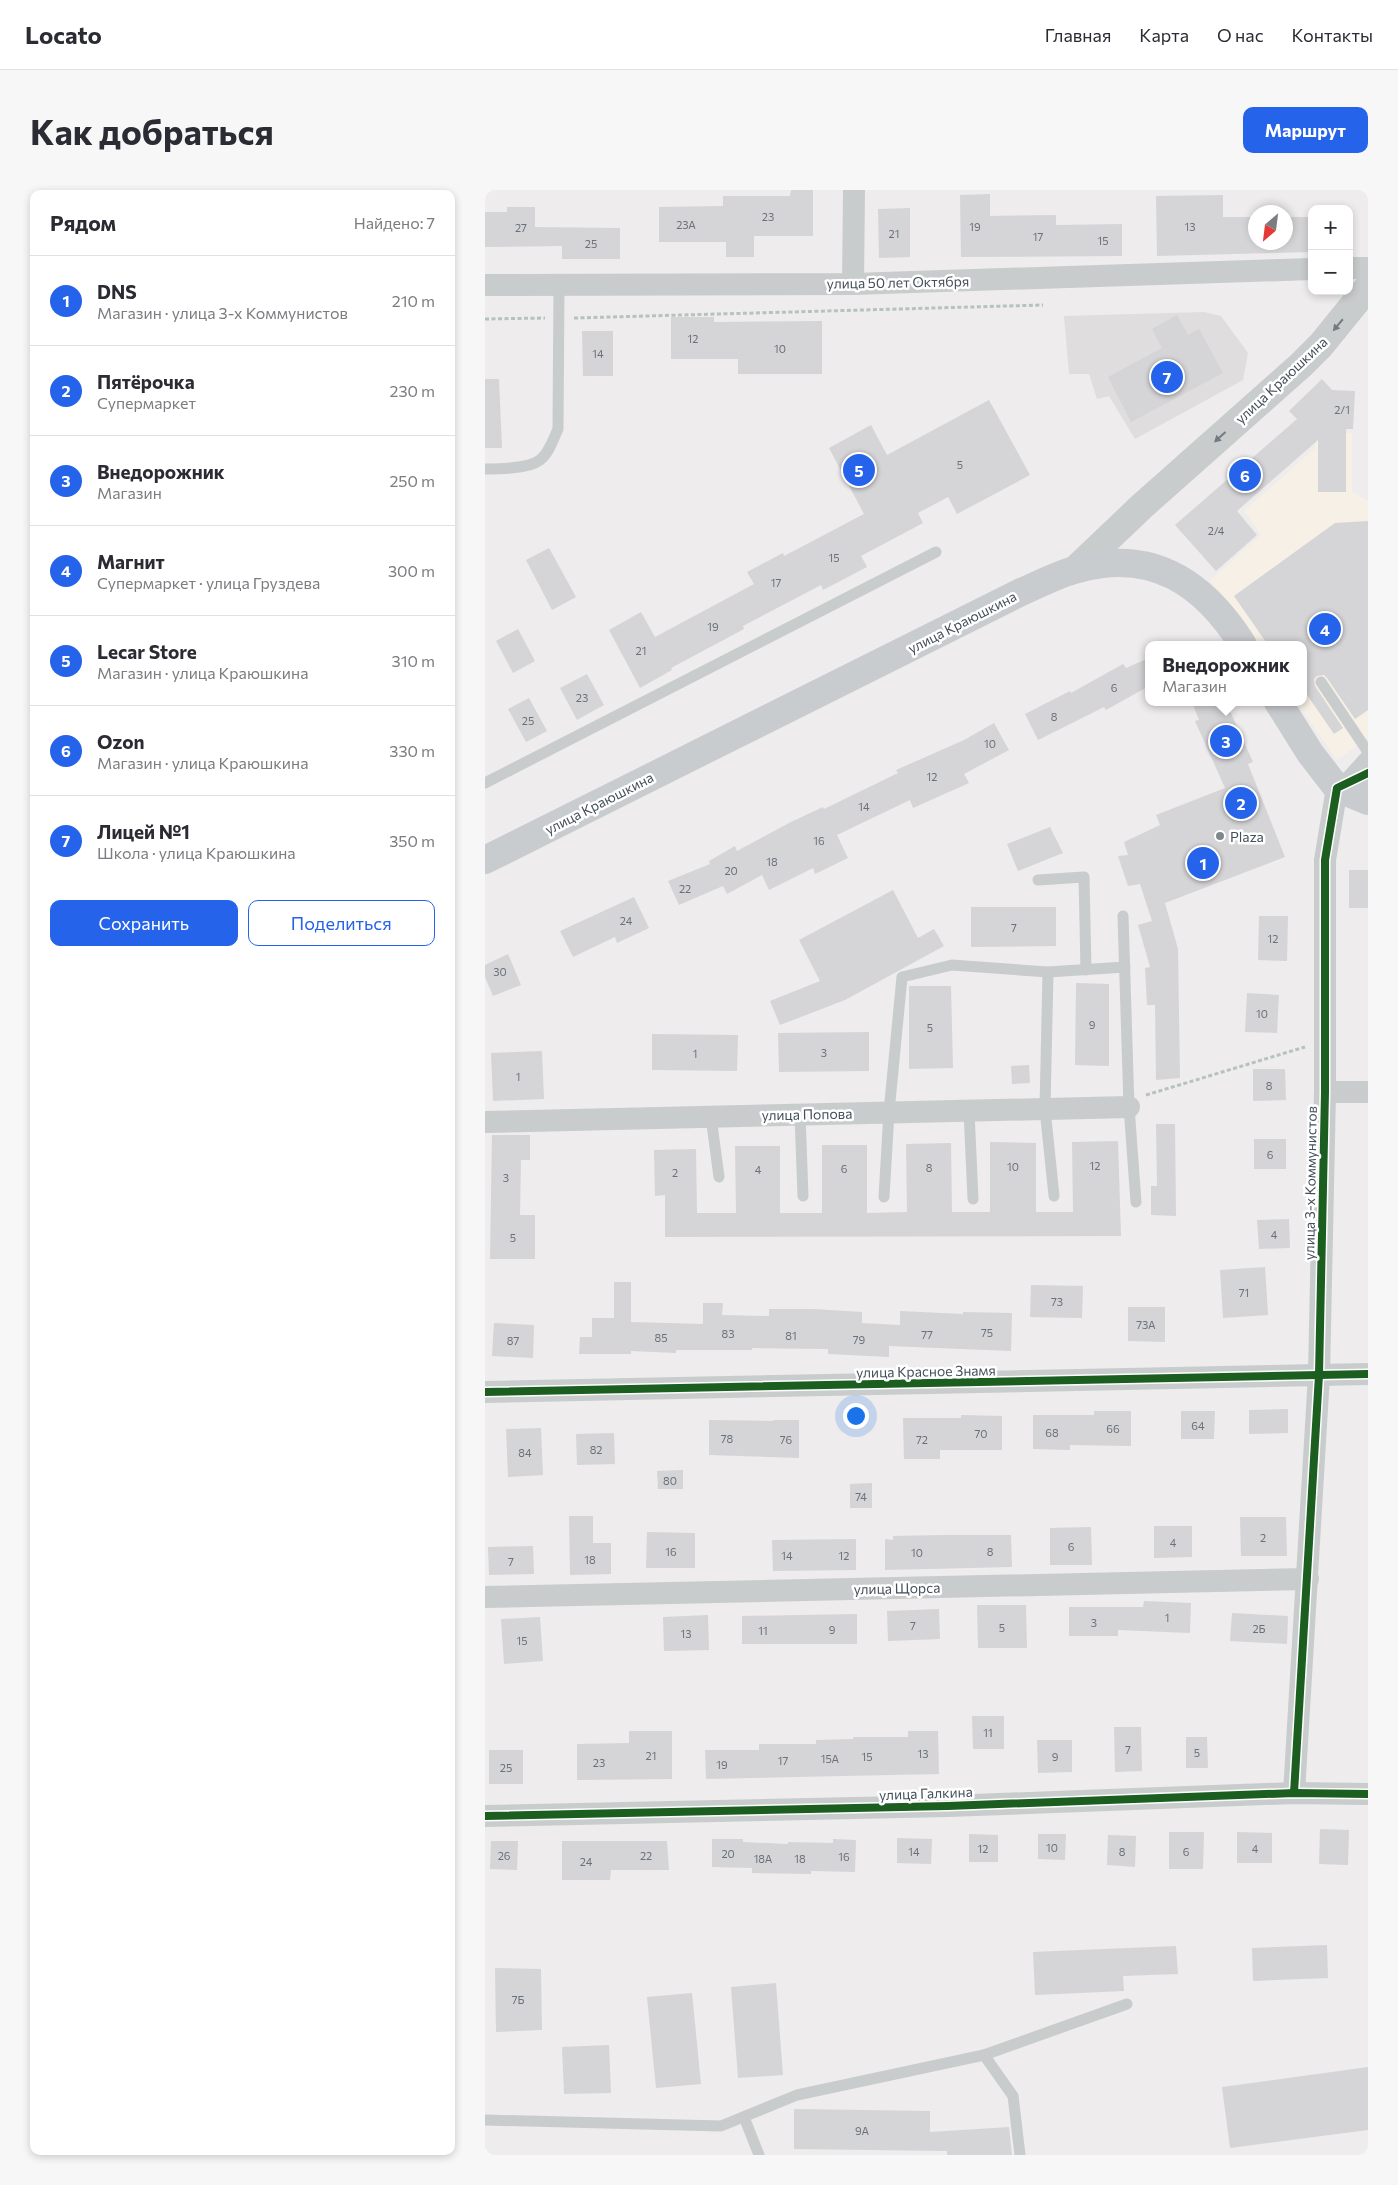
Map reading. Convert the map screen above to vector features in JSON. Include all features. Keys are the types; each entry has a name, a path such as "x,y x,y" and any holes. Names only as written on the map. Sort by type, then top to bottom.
{"main road":[{"path":"1076,569 1115,562 1136,563 1175,576 1191,585 1204,596 1223,616 1240,641"},
{"name":"улица Краюшкина","path":"485,860 1012,597 1076,569"},
{"path":"1281,706 1310,753 1337,788 1368,801"}],"street":[{"path":"853,284 854,190"},
{"path":"1353,268 1368,268"},
{"name":"улица 50 лет Октября","path":"485,285 853,284 1308,269"},
{"name":"улица Краюшкина","path":"1076,569 1141,507 1301,365 1368,287"},
{"path":"1337,788 1368,773"},
{"name":"улица 3-х Коммунистов","path":"1294,1793 1319,1375 1325,1092 1325,860 1337,788"},
{"path":"1325,1092 1368,1092"},
{"name":"улица Попова","path":"485,1122 1129,1107"},
{"name":"улица Красное Знамя","path":"485,1392 1368,1374"},
{"name":"улица Щорса","path":"485,1597 1308,1579"},
{"name":"улица Галкина","path":"485,1816 948,1806 1294,1793 1368,1794"}],"lane":[{"path":"485,469 511,468 539,461 551,446 558,429 559,285"},
{"path":"485,783 936,552"},
{"path":"1321,682 1368,753 1337,788"},
{"path":"1038,880 1084,877 1086,970"},
{"path":"1123,916 1129,1107 1135,1202"},
{"path":"884,1197 889,1112 901,977 952,965 1048,972 1125,968"},
{"path":"1048,972 1045,1109 1054,1196"},
{"path":"969,1111 973,1199"},
{"path":"800,1115 803,1196"},
{"path":"711,1117 719,1177"},
{"path":"485,2120 721,2126 797,2095 984,2054 1127,2004"},
{"path":"984,2054 1013,2096 1020,2155"},
{"path":"744,2117 759,2155"}],"path":[{"path":"485,318 559,318 1043,305"},
{"path":"1129,1107 1149,1093 1325,1041"}],"shaded area":[{"path":"1204,312 1221,316 1248,353 1243,380 1135,439 1109,396 1097,399 1089,374 1069,374 1064,316"},
{"path":"1320,431 1352,433 1352,492 1368,501 1368,738 1337,760 1299,706 1307,706 1307,641 1253,641 1210,580 1261,535 1244,511 1315,448 1316,436"}],"building":[{"path":"791,190 813,190 813,236 754,236 754,257 726,257 726,242 659,242 659,207 723,206 723,196 790,196"},
{"path":"990,194 990,216 1056,215 1056,225 1122,224 1122,256 961,257 960,195"},
{"path":"1223,195 1223,217 1248,217 1248,250 1293,250 1293,217 1308,217 1308,252 1157,256 1156,196"},
{"path":"507,207 535,207 535,227 620,228 620,259 562,259 562,246 485,247 485,212 507,212"},
{"path":"910,208 910,257 879,258 878,209"},
{"path":"1177,315 1188,335 1199,329 1223,373 1131,422 1108,377 1162,348 1152,329"},
{"path":"671,317 714,317 714,322 822,321 822,374 738,374 738,359 671,359"},
{"path":"582,331 613,331 613,376 583,376"},
{"path":"485,379 499,379 502,448 485,448"},
{"path":"1322,379 1332,390 1355,391 1353,429 1346,429 1346,492 1318,492 1318,440 1237,511 1257,535 1216,571 1175,525 1297,419 1289,411"},
{"path":"989,400 1030,475 957,514 948,497 918,513 923,523 861,556 867,567 823,590 821,585 743,626 744,629 671,668 672,670 640,688 609,630 641,612 655,637 754,584 747,572 783,553 784,556 864,514 829,448 871,425 887,455"},
{"path":"1368,521 1368,710 1355,719 1327,678 1324,675 1317,676 1314,679 1315,686 1343,728 1334,734 1307,695 1307,641 1265,641 1234,596 1335,523"},
{"path":"549,548 576,597 552,610 526,560"},
{"path":"518,629 535,661 513,673 496,641"},
{"path":"1145,660 1145,688 1106,710 1104,707 1038,740 1025,714 1070,691 1071,693 1123,664 1126,668"},
{"path":"587,674 604,705 577,720 560,688"},
{"path":"529,698 547,731 526,742 508,709"},
{"path":"1194,706 1228,706 1253,762 1248,764 1285,857 1165,903 1178,949 1180,1078 1156,1080 1155,1005 1147,1005 1145,968 1150,967 1138,925 1152,921 1140,884 1128,886 1118,856 1128,855 1124,842 1160,825 1156,815 1225,788 1195,721 1199,720"},
{"path":"994,723 1009,750 964,774 969,783 913,808 910,800 837,835 848,858 815,874 813,868 769,890 762,875 727,894 723,886 679,905 668,881 710,864 709,861 735,846 737,851 791,822 823,807 824,809 898,773 896,770 964,740"},
{"path":"1050,827 1063,853 1018,871 1007,844"},
{"path":"1349,870 1368,870 1368,908 1349,908"},
{"path":"893,890 918,938 934,929 944,946 845,1000 780,1025 770,1001 820,981 799,940"},
{"path":"634,897 649,928 617,943 615,937 573,957 560,931"},
{"path":"971,907 1056,907 1056,946 971,947"},
{"path":"1259,916 1288,916 1287,961 1258,960"},
{"path":"508,954 521,985 493,996 485,977 485,965"},
{"path":"1076,983 1109,984 1109,1066 1075,1065"},
{"path":"909,986 951,986 953,1068 909,1069"},
{"path":"1247,993 1279,995 1277,1033 1245,1032"},
{"path":"869,1032 869,1071 779,1072 778,1033"},
{"path":"652,1034 738,1035 737,1071 652,1070"},
{"path":"542,1051 544,1099 493,1101 491,1053"},
{"path":"1029,1065 1030,1083 1012,1084 1011,1066"},
{"path":"1253,1069 1285,1069 1286,1100 1253,1101"},
{"path":"1156,1124 1175,1124 1176,1216 1151,1215 1151,1186 1157,1186"},
{"path":"492,1135 530,1135 530,1160 521,1160 520,1215 535,1215 535,1259 490,1259"},
{"path":"1254,1139 1286,1139 1286,1169 1254,1169"},
{"path":"1118,1141 1121,1236 665,1237 665,1195 655,1196 654,1150 696,1149 697,1213 736,1213 735,1146 780,1146 780,1213 822,1213 822,1145 867,1145 867,1213 907,1212 906,1144 951,1143 952,1212 990,1212 990,1142 1036,1143 1036,1212 1073,1212 1072,1142"},
{"path":"1289,1219 1290,1248 1259,1249 1257,1220"},
{"path":"1265,1267 1268,1315 1223,1318 1220,1270"},
{"path":"614,1282 631,1282 631,1322 703,1324 703,1303 723,1303 722,1315 769,1316 769,1309 813,1309 862,1312 862,1323 900,1325 900,1311 963,1314 963,1312 1012,1313 1011,1351 889,1346 889,1357 828,1354 828,1349 752,1348 752,1350 676,1350 676,1353 631,1351 631,1354 579,1354 580,1337 592,1337 592,1318 614,1318"},
{"path":"1031,1285 1083,1286 1082,1318 1030,1317"},
{"path":"1128,1307 1165,1307 1165,1342 1128,1341"},
{"path":"494,1323 534,1325 533,1358 492,1356"},
{"path":"1288,1409 1288,1433 1249,1434 1249,1410"},
{"path":"1094,1411 1131,1411 1131,1446 1070,1445 1070,1450 1033,1449 1033,1415 1094,1415"},
{"path":"1181,1411 1215,1411 1214,1439 1181,1439"},
{"path":"961,1415 1002,1416 1002,1450 940,1450 940,1459 904,1459 903,1418 961,1418"},
{"path":"709,1420 799,1420 799,1458 709,1455"},
{"path":"541,1428 543,1475 508,1477 506,1429"},
{"path":"614,1433 615,1464 577,1465 576,1434"},
{"path":"683,1470 683,1489 658,1489 657,1471"},
{"path":"872,1483 872,1508 850,1508 850,1484"},
{"path":"569,1516 593,1516 593,1543 611,1543 611,1574 570,1575"},
{"path":"1240,1517 1286,1517 1287,1556 1241,1556"},
{"path":"1154,1526 1192,1526 1192,1557 1154,1558"},
{"path":"1091,1527 1092,1565 1050,1565 1050,1528"},
{"path":"647,1532 695,1533 695,1568 646,1568"},
{"path":"1011,1535 1012,1567 885,1570 885,1539 893,1540 893,1536"},
{"path":"856,1539 856,1570 773,1571 772,1540"},
{"path":"533,1546 534,1574 489,1575 488,1547"},
{"path":"1144,1601 1191,1603 1190,1633 1118,1630 1118,1636 1069,1636 1069,1607 1143,1607"},
{"path":"977,1605 1026,1605 1027,1648 978,1648"},
{"path":"939,1609 940,1639 888,1641 887,1611"},
{"path":"1232,1613 1288,1616 1287,1644 1230,1641"},
{"path":"857,1614 857,1644 742,1644 742,1616"},
{"path":"708,1615 709,1650 664,1651 663,1617"},
{"path":"540,1617 543,1661 504,1664 501,1619"},
{"path":"972,1716 1004,1716 1004,1749 973,1749"},
{"path":"1114,1727 1141,1727 1142,1771 1115,1772"},
{"path":"629,1731 672,1731 672,1779 577,1780 577,1744 629,1743"},
{"path":"908,1731 938,1731 939,1774 706,1779 705,1750 759,1750 759,1744 816,1744 816,1740 853,1739 853,1737 908,1737"},
{"path":"1186,1737 1207,1737 1208,1768 1186,1768"},
{"path":"1037,1740 1072,1740 1072,1772 1038,1773"},
{"path":"489,1750 523,1750 523,1784 489,1784"},
{"path":"1320,1829 1349,1830 1348,1865 1319,1864"},
{"path":"1169,1832 1204,1832 1203,1869 1169,1869"},
{"path":"1237,1832 1272,1833 1272,1863 1237,1863"},
{"path":"969,1834 998,1835 998,1862 969,1862"},
{"path":"1038,1834 1066,1834 1065,1860 1038,1859"},
{"path":"1108,1835 1136,1836 1135,1867 1107,1865"},
{"path":"897,1838 932,1839 931,1864 897,1863"},
{"path":"712,1839 743,1839 743,1842 788,1844 788,1842 833,1843 833,1839 856,1840 855,1872 811,1871 811,1874 752,1873 752,1868 712,1867"},
{"path":"491,1841 518,1841 517,1870 490,1869"},
{"path":"562,1841 667,1841 669,1870 611,1870 610,1880 562,1880"},
{"path":"1327,1945 1328,1978 1253,1981 1252,1948"},
{"path":"1176,1946 1178,1974 1123,1976 1124,1991 1035,1995 1033,1952"},
{"path":"495,1968 541,1969 542,2030 496,2032"},
{"path":"776,1983 783,2075 738,2078 731,1987"},
{"path":"692,1993 701,2084 656,2088 647,1997"},
{"path":"609,2045 611,2093 564,2094 562,2047"},
{"path":"1368,2067 1368,2130 1230,2148 1222,2087"},
{"path":"794,2109 930,2111 930,2132 1009,2127 1012,2155 947,2155 947,2151 794,2149"}],"cycle path":[{"path":"1294,1793 1319,1375 1325,1092 1325,860 1337,788 1368,773"},
{"path":"485,1392 1368,1374"},
{"path":"485,1816 948,1806 1294,1793 1368,1794"}],"place":[{"name":"Лицей №1","path":"1167,377"},
{"name":"Lecar Store","path":"859,470"},
{"name":"Ozon","path":"1245,475"},
{"name":"Магнит","path":"1325,629"},
{"name":"Внедорожник","path":"1226,741"},
{"name":"Пятёрочка","path":"1241,803"},
{"name":"Plaza","path":"1220,836"},
{"name":"DNS","path":"1203,863"}]}
